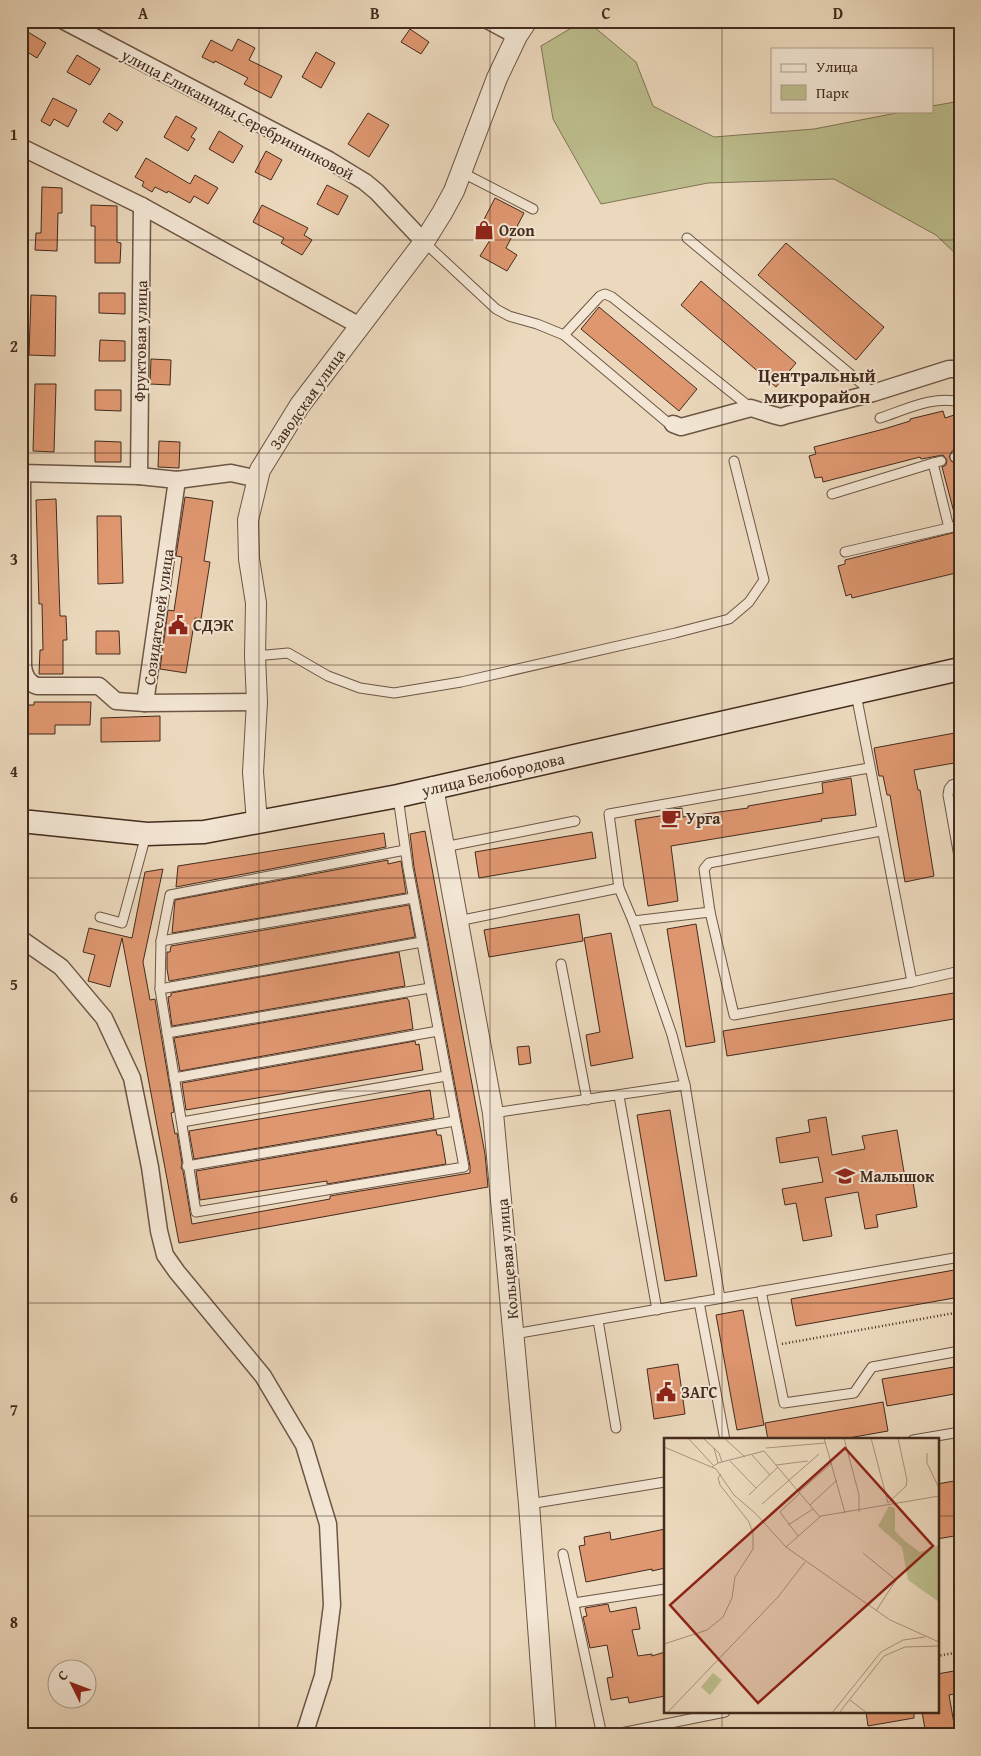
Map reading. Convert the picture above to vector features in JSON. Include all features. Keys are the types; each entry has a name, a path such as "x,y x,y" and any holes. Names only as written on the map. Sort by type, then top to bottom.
{"main road":[{"name":"улица Белобородова","path":"21,822 147,834 204,832 398,796 960,669"}],"street":[{"name":"улица Еликаниды Серебринниковой","path":"64,21 284,136 343,169 377,192 424,242"},
{"path":"489,21 521,26"},
{"name":"Заводская улица","path":"257,822 253,772 257,702 255,656 256,603 249,559 248,520 260,470 300,405 424,242 446,206 497,78 521,26"},
{"path":"21,152 22,147 142,206 360,326"},
{"name":"Фруктовая улица","path":"139,476 142,206"},
{"path":"673,424 681,427 751,408 781,417 873,393 949,369 960,369"},
{"path":"145,703 116,701 99,686 37,686 25,676 23,666 22,473 139,476 177,480 231,473 258,479"},
{"name":"Созидателей улица","path":"177,480 145,703 257,702"},
{"name":"Кольцевая улица","path":"433,787 493,1114 529,1504 546,1735"},
{"path":"21,939 60,967 104,1018 132,1078 165,1255 263,1376 304,1445 328,1524 332,1605 323,1676 304,1735"}],"lane":[{"path":"461,172 533,209"},
{"path":"687,238 873,393"},
{"path":"424,242 496,309 509,316 537,324 564,335 667,422 673,424"},
{"path":"564,335 600,296 605,294 612,297 751,408"},
{"path":"880,418 932,401 952,400 960,402"},
{"path":"255,656 288,653 336,679 360,688 394,692 461,682 729,619 749,602 764,580 734,461"},
{"path":"832,494 937,462 953,527 844,552"},
{"path":"856,691 869,768 912,982"},
{"path":"720,1298 685,1085 672,1035 633,921 619,888 609,814 869,768"},
{"path":"960,782 952,784 948,795 960,862"},
{"path":"398,796 405,850 464,1167 196,1212 187,1166 182,1122 160,989 161,941 170,895 405,850"},
{"path":"444,847 575,821"},
{"path":"882,831 709,863 704,869 710,912 734,1015 912,982 960,971"},
{"path":"100,917 122,923 147,834"},
{"path":"457,921 619,888"},
{"path":"161,941 414,898"},
{"path":"633,921 710,912"},
{"path":"160,989 422,942"},
{"path":"561,964 587,1100"},
{"path":"167,1033 430,988"},
{"path":"174,1078 438,1031"},
{"path":"182,1122 446,1076"},
{"path":"493,1114 685,1085"},
{"path":"619,1096 657,1310"},
{"path":"187,1166 455,1121"},
{"path":"514,1334 960,1256"},
{"path":"761,1291 784,1403 854,1393 872,1367 960,1351"},
{"path":"699,1302 725,1438"},
{"path":"598,1320 616,1428"},
{"path":"925,1438 960,1432"},
{"path":"529,1504 664,1482"},
{"path":"563,1554 601,1732 612,1734 716,1714"},
{"path":"574,1603 664,1589"}],"path":[{"path":"772,1346 960,1312"},
{"path":"938,1656 960,1652"}],"green space":[{"path":"583,21 587,21 636,62 653,106 714,137 814,129 902,112 934,112 934,106 955,102 960,94 960,258 936,235 834,179 708,183 601,204 553,119 541,46"}],"building":[{"path":"410,29 429,42 421,54 401,42"},
{"path":"28,32 46,43 37,58 21,48 21,42"},
{"path":"238,39 255,48 249,60 282,76 271,98 244,84 248,78 215,61 214,63 202,57 211,40 232,51"},
{"path":"316,52 335,63 321,88 302,77"},
{"path":"77,55 100,69 90,85 67,72"},
{"path":"53,98 77,110 68,127 54,119 50,126 41,121"},
{"path":"109,113 123,122 117,131 103,122"},
{"path":"368,113 389,125 369,157 348,144"},
{"path":"176,116 197,128 191,137 195,139 188,151 164,137"},
{"path":"219,131 243,146 233,163 209,149"},
{"path":"266,151 282,160 271,180 255,172"},
{"path":"146,158 190,184 195,175 218,188 208,204 194,196 190,203 168,191 167,193 155,187 152,192 142,186 144,182 135,177"},
{"path":"327,185 348,196 338,215 317,204"},
{"path":"42,187 62,188 62,213 58,213 57,251 35,250 36,233 41,233"},
{"path":"495,198 524,213 506,248 517,255 507,271 480,256 490,240 477,233"},
{"path":"91,205 117,206 117,242 121,243 120,263 95,263 95,226 91,226"},
{"path":"262,205 308,228 304,235 312,240 302,255 281,243 284,238 253,222"},
{"path":"786,243 884,327 856,360 758,275"},
{"path":"701,281 796,363 776,387 681,305"},
{"path":"99,293 125,293 125,314 99,313"},
{"path":"31,295 56,296 55,356 29,355"},
{"path":"599,307 697,389 679,411 581,329"},
{"path":"100,340 125,341 125,361 99,361"},
{"path":"151,359 171,360 170,385 150,384"},
{"path":"35,384 56,384 54,452 33,451"},
{"path":"95,390 121,390 121,411 95,410"},
{"path":"943,411 945,418 957,414 960,424 960,449 952,451 949,457 952,462 960,462 960,520 956,520 942,467 946,465 947,460 943,455 921,459 920,457 823,482 822,477 815,478 809,456 816,454 814,447"},
{"path":"95,441 121,442 121,462 95,462"},
{"path":"159,441 180,442 179,468 158,467"},
{"path":"185,497 213,501 204,561 210,562 201,619 195,618 186,673 160,669 168,610 174,611 182,557 176,556"},
{"path":"56,499 60,616 66,616 67,640 63,640 63,674 39,674 40,650 43,650 42,604 39,604 36,500"},
{"path":"97,516 121,516 123,583 98,584"},
{"path":"960,531 960,572 852,598 851,594 846,596 838,566 845,564 845,560"},
{"path":"96,631 119,631 120,654 96,654"},
{"path":"34,702 91,702 90,725 55,725 55,734 21,734 21,705 34,705"},
{"path":"160,716 160,741 101,742 101,718"},
{"path":"960,732 960,762 914,770 918,790 920,790 934,876 905,882 890,795 887,795 883,776 879,776 874,748"},
{"path":"851,778 856,815 821,819 822,821 671,846 678,901 648,906 635,820 666,815 666,810 682,808 683,817 748,808 748,806 823,793 822,783"},
{"path":"425,831 485,1154 488,1187 179,1243 122,938 110,987 88,981 95,955 83,952 89,928 132,938 145,872 163,869 143,962 150,1000 155,999 174,1112 171,1113 175,1134 177,1133 182,1163 181,1168 192,1224 330,1199 330,1196 470,1173 414,867 410,834"},
{"path":"592,832 596,858 479,878 475,852"},
{"path":"384,833 386,847 176,887 178,866"},
{"path":"388,860 388,864 401,861 406,893 172,933 175,900"},
{"path":"409,905 415,937 169,981 167,952 170,952 171,946"},
{"path":"579,914 583,941 489,957 484,930"},
{"path":"696,924 715,1042 686,1047 667,929"},
{"path":"611,933 633,1058 591,1066 586,1035 600,1032 584,938"},
{"path":"399,952 405,986 172,1026 168,997 171,996 171,993"},
{"path":"960,992 960,1018 727,1056 723,1031"},
{"path":"407,998 413,1029 180,1071 174,1038"},
{"path":"415,1041 416,1045 419,1044 423,1070 186,1110 182,1083"},
{"path":"529,1046 531,1063 519,1065 517,1047"},
{"path":"430,1090 434,1118 194,1159 189,1131"},
{"path":"670,1110 697,1276 665,1281 637,1115"},
{"name":"Малышок","path":"826,1117 832,1155 865,1149 862,1136 897,1130 906,1184 913,1182 917,1207 876,1215 878,1227 865,1229 858,1192 825,1198 832,1236 803,1241 796,1203 785,1205 782,1189 823,1182 818,1157 780,1163 776,1138 810,1132 808,1120"},
{"path":"436,1130 437,1135 441,1135 446,1164 327,1184 327,1181 200,1200 196,1171"},
{"path":"960,1269 960,1297 796,1326 791,1299"},
{"path":"743,1310 764,1425 737,1430 716,1315"},
{"name":"ЗАГС","path":"678,1364 685,1414 654,1419 647,1369"},
{"path":"960,1366 960,1393 887,1406 882,1379"},
{"path":"883,1402 888,1431 848,1438 768,1438 765,1423"},
{"path":"960,1480 960,1535 938,1539 938,1484"},
{"path":"664,1529 664,1568 586,1582 579,1546 585,1545 584,1537 610,1532 611,1540"},
{"path":"608,1604 610,1612 636,1607 640,1629 632,1630 638,1656 652,1654 652,1656 664,1652 664,1696 629,1703 628,1697 611,1700 607,1678 613,1677 607,1645 590,1648 583,1617 587,1616 585,1608"},
{"path":"960,1670 960,1693 949,1695 956,1735 926,1735 922,1714 938,1714 938,1674"},
{"path":"866,1714 914,1714 914,1718 868,1726"}],"place":[{"name":"Ozon","path":"484,230"},
{"name":"СДЭК","path":"178,625"},
{"name":"Урга","path":"671,818"},
{"name":"Малышок","path":"845,1176"},
{"name":"ЗАГС","path":"666,1392"}],"district":[{"name":"Центральный микрорайон","path":"817,386"}]}
